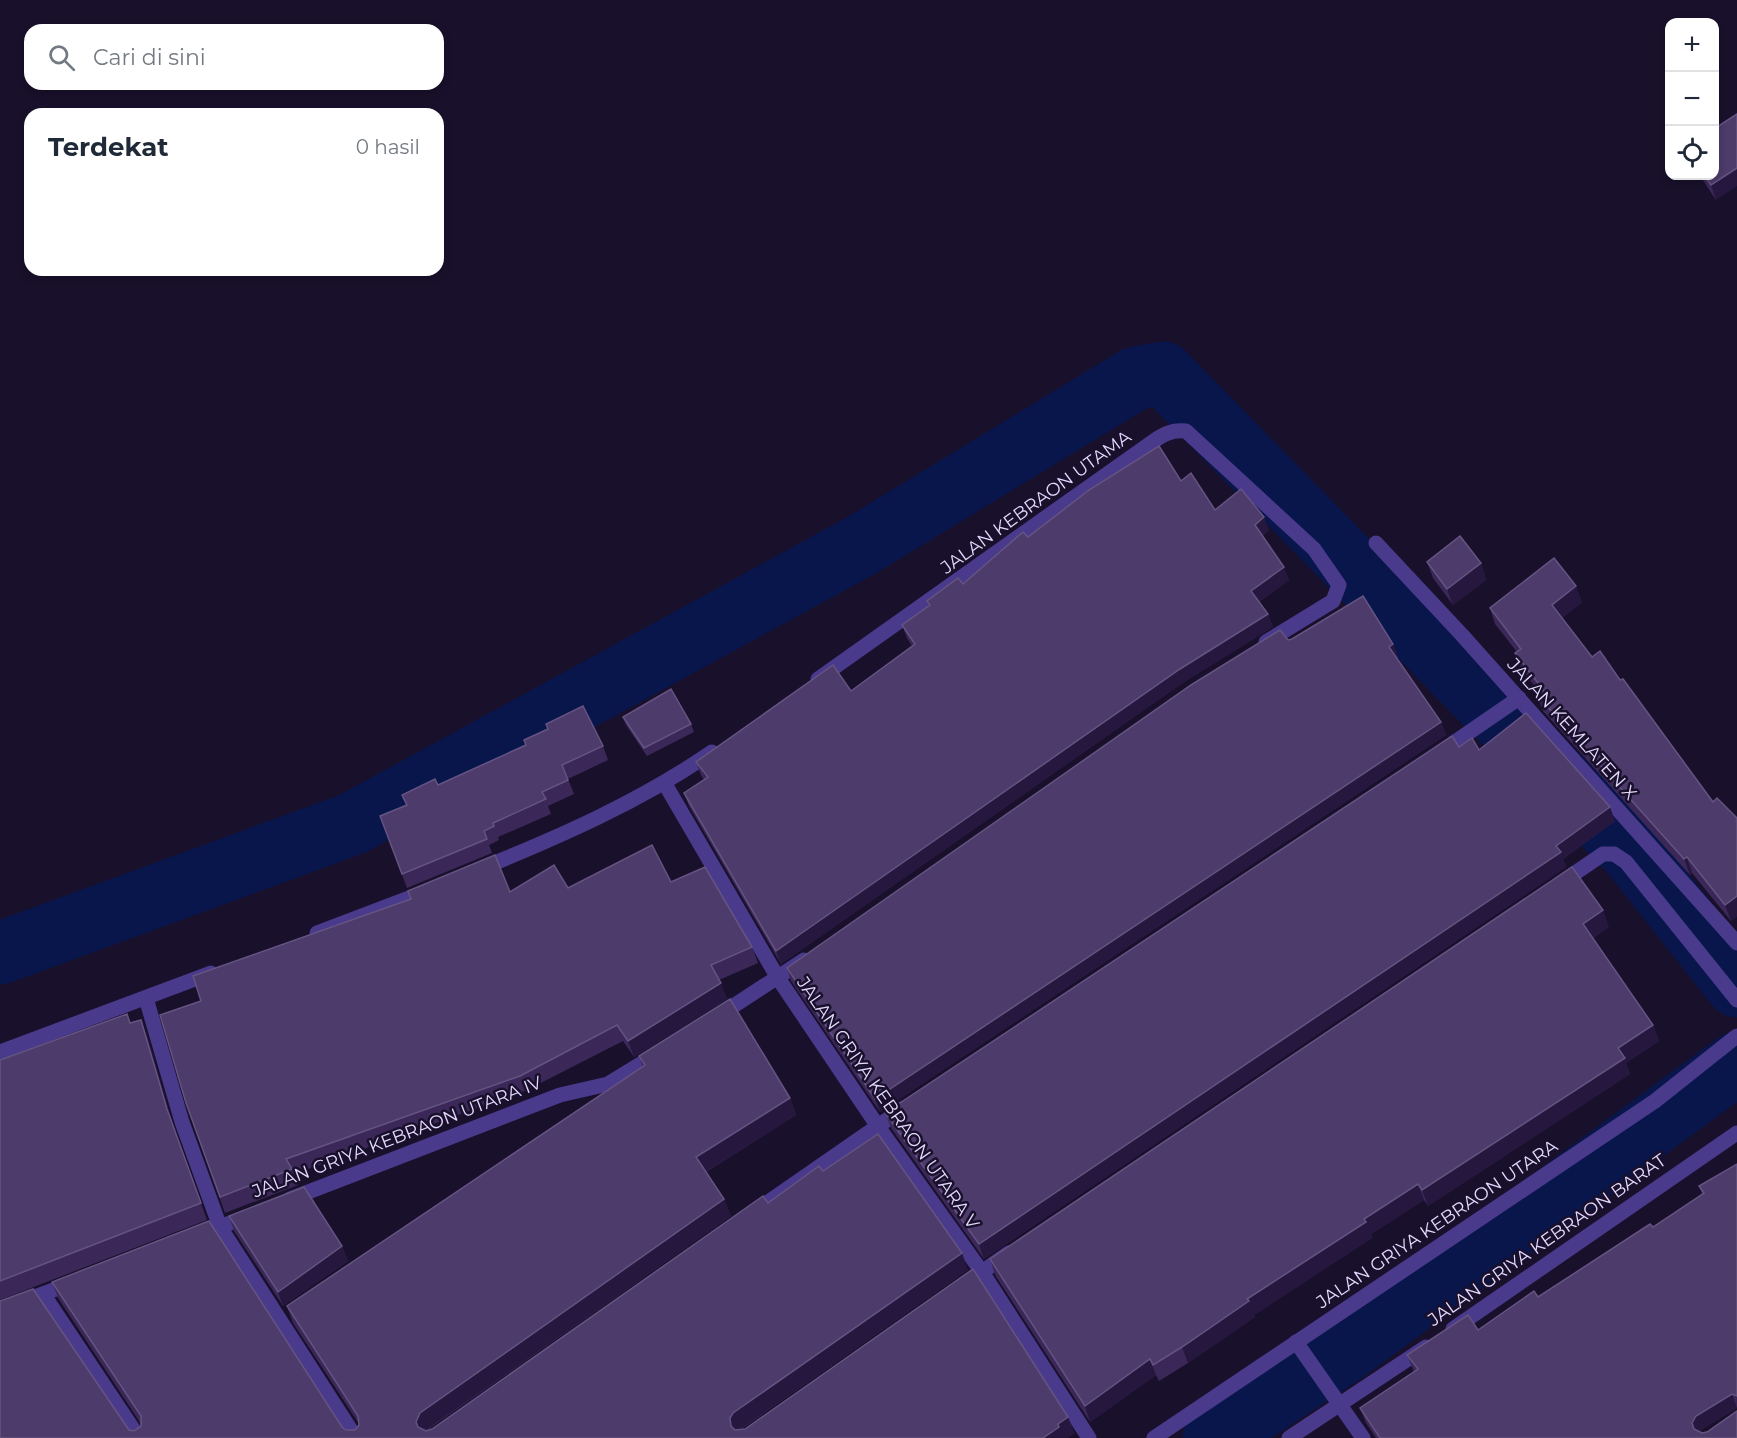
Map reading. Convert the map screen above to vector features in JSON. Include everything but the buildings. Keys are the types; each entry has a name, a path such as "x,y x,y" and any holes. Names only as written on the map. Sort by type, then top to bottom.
{"street":[{"name":"JALAN KEBRAON UTAMA","path":"810,685 1148,445 1169,431 1177,429 1186,430 1314,549 1340,585 1333,602 1250,652"},
{"name":"JALAN KEMLATEN X","path":"1376,543 1737,943"},
{"path":"1430,759 1519,699"},
{"path":"465,875 584,826 665,784 723,745"},
{"name":"JALAN GRIYA KEBRAON UTARA V","path":"665,784 778,978 982,1272 1089,1438"},
{"path":"1544,894 1604,854 1614,855 1626,861 1737,1000"},
{"path":"301,939 444,884"},
{"path":"708,1022 817,951"},
{"path":"0,1052 223,969"},
{"path":"146,998 182,1122 220,1227 284,1318 356,1438"},
{"name":"JALAN GRIYA KEBRAON UTARA","path":"1154,1438 1299,1348 1655,1101 1737,1036"},
{"name":"JALAN GRIYA KEBRAON UTARA IV","path":"588,1104 608,1084 668,1047"},
{"name":"JALAN GRIYA KEBRAON UTARA IV","path":"176,1244 560,1095 608,1084"},
{"path":"742,1220 917,1099"},
{"name":"JALAN GRIYA KEBRAON BARAT","path":"1289,1438 1341,1406 1737,1133"},
{"path":"954,1292 1022,1245"},
{"path":"0,1310 88,1278"},
{"path":"44,1294 139,1438"},
{"path":"1299,1348 1363,1438"}],"waterway":[{"path":"0,953 352,824 862,545 1136,378 1163,373 1632,853 1737,986"},
{"path":"1214,1438 1340,1355 1737,1063"}]}
